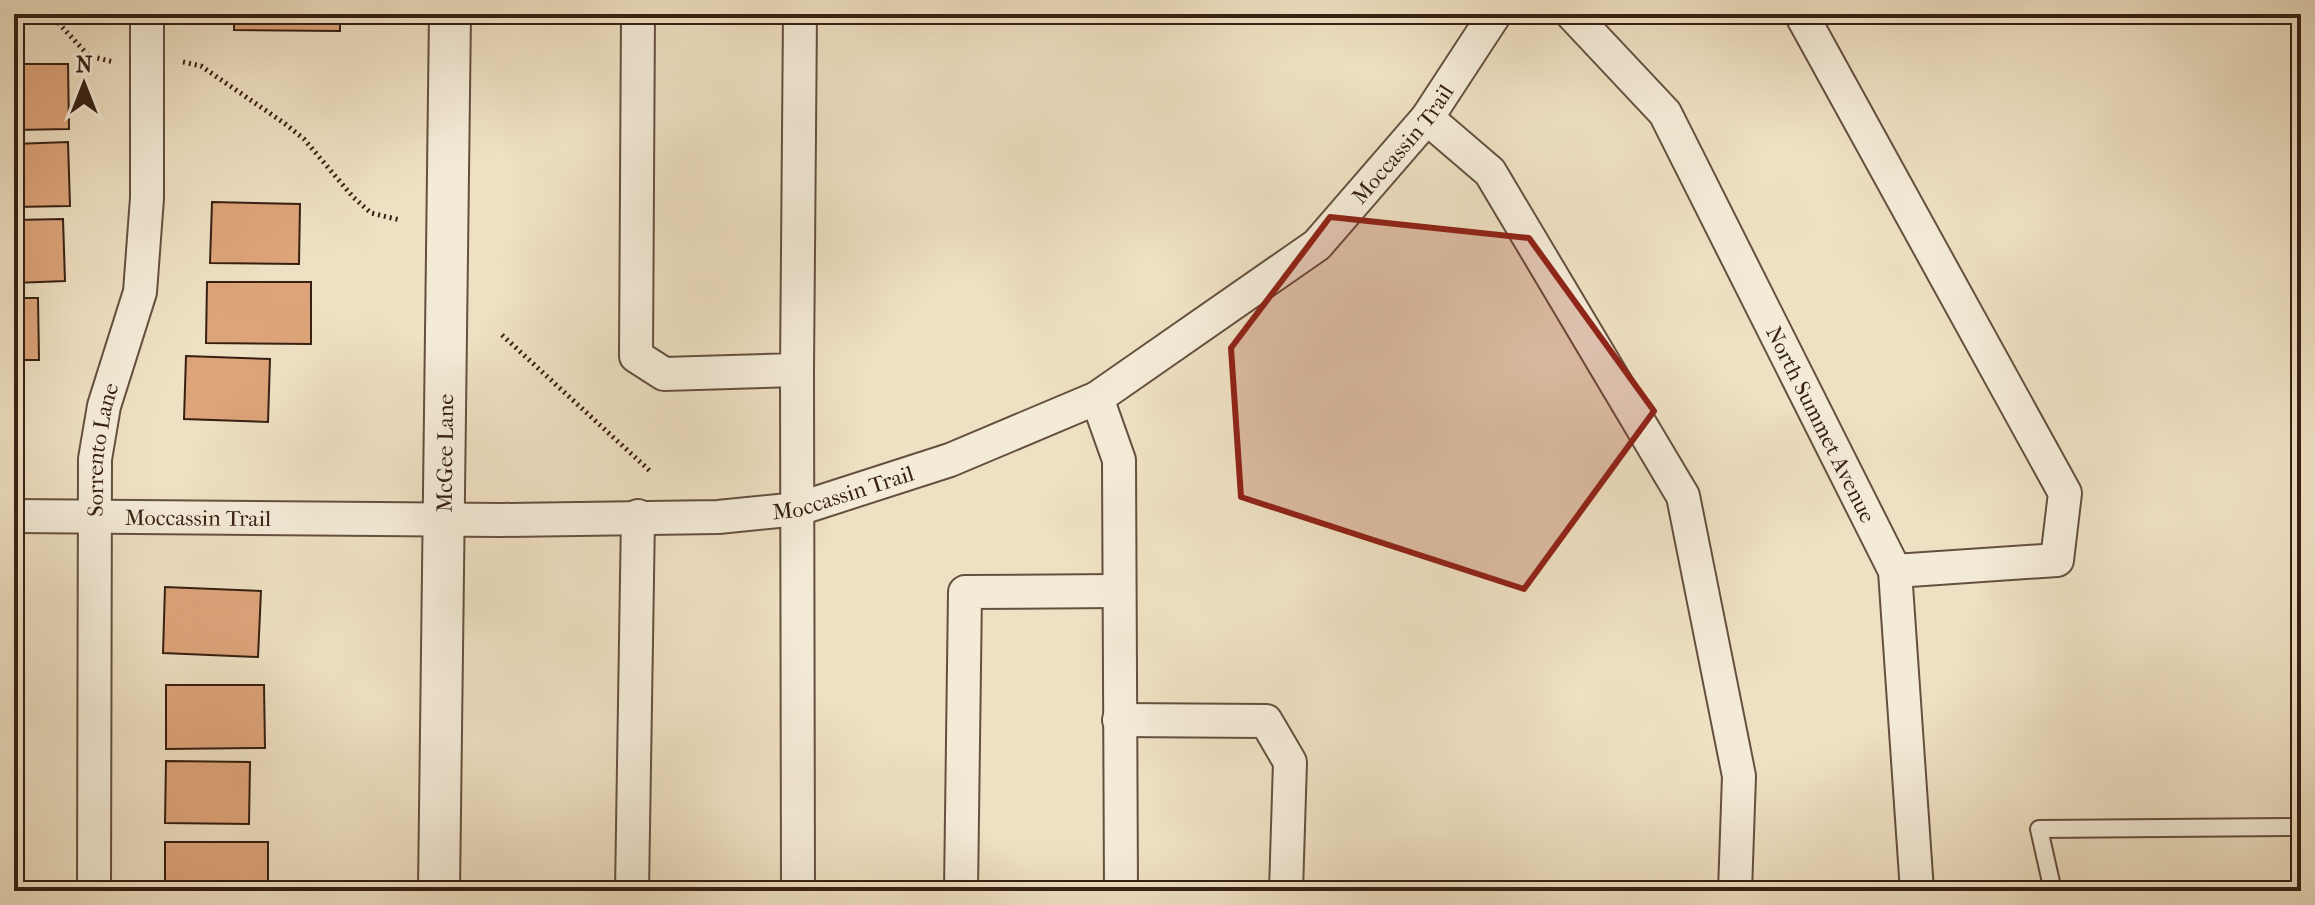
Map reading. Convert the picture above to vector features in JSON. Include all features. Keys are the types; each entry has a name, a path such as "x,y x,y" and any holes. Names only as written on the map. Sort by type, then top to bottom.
{"street":[{"name":"Sorrento Lane","path":"94,891 95,459 104,406 140,292 147,198 147,14"},
{"name":"McGee Lane","path":"439,891 450,14"},
{"path":"638,14 636,356 664,374 797,370"},
{"path":"798,891 800,14"},
{"name":"Moccassin Trail","path":"14,516 500,520 718,517 798,509 950,460 1097,398 1317,245 1427,118 1495,14"},
{"name":"North Summet Avenue","path":"1572,14 1665,113 1895,571 1917,891"},
{"path":"1801,14 2065,493 2057,560 1895,571"},
{"path":"1427,118 1490,172 1683,496 1739,776 1735,891"},
{"path":"1097,398 1119,460 1121,891"},
{"path":"632,891 638,516"},
{"path":"961,891 965,592 1118,591"},
{"path":"1119,720 1266,721 1290,762 1286,891"}],"lane":[{"path":"2053,891 2039,829 2301,827"}],"path":[{"path":"50,14 89,56 123,62"},
{"path":"183,62 201,66 304,139 353,197 371,213 400,220"},
{"path":"502,335 650,471"}],"highlighted area":[{"path":"1330,217 1529,238 1654,411 1524,589 1241,497 1231,348"}],"building":[{"path":"234,14 340,14 340,31 234,30"},
{"path":"14,64 68,64 69,129 14,130"},
{"path":"68,142 70,206 14,207 14,144"},
{"path":"212,202 300,204 299,264 210,263"},
{"path":"63,219 65,281 14,283 14,220"},
{"path":"207,282 311,282 311,344 206,343"},
{"path":"14,298 38,298 39,360 14,360"},
{"path":"186,356 270,359 268,422 184,419"},
{"path":"165,587 261,591 258,657 163,653"},
{"path":"14,599 19,599 20,664 14,664"},
{"path":"166,685 264,685 265,748 166,749"},
{"path":"14,758 20,758 19,824 14,824"},
{"path":"166,761 250,762 249,824 165,823"},
{"path":"14,834 23,834 24,891 14,891"},
{"path":"165,842 268,842 268,891 165,891"}]}
